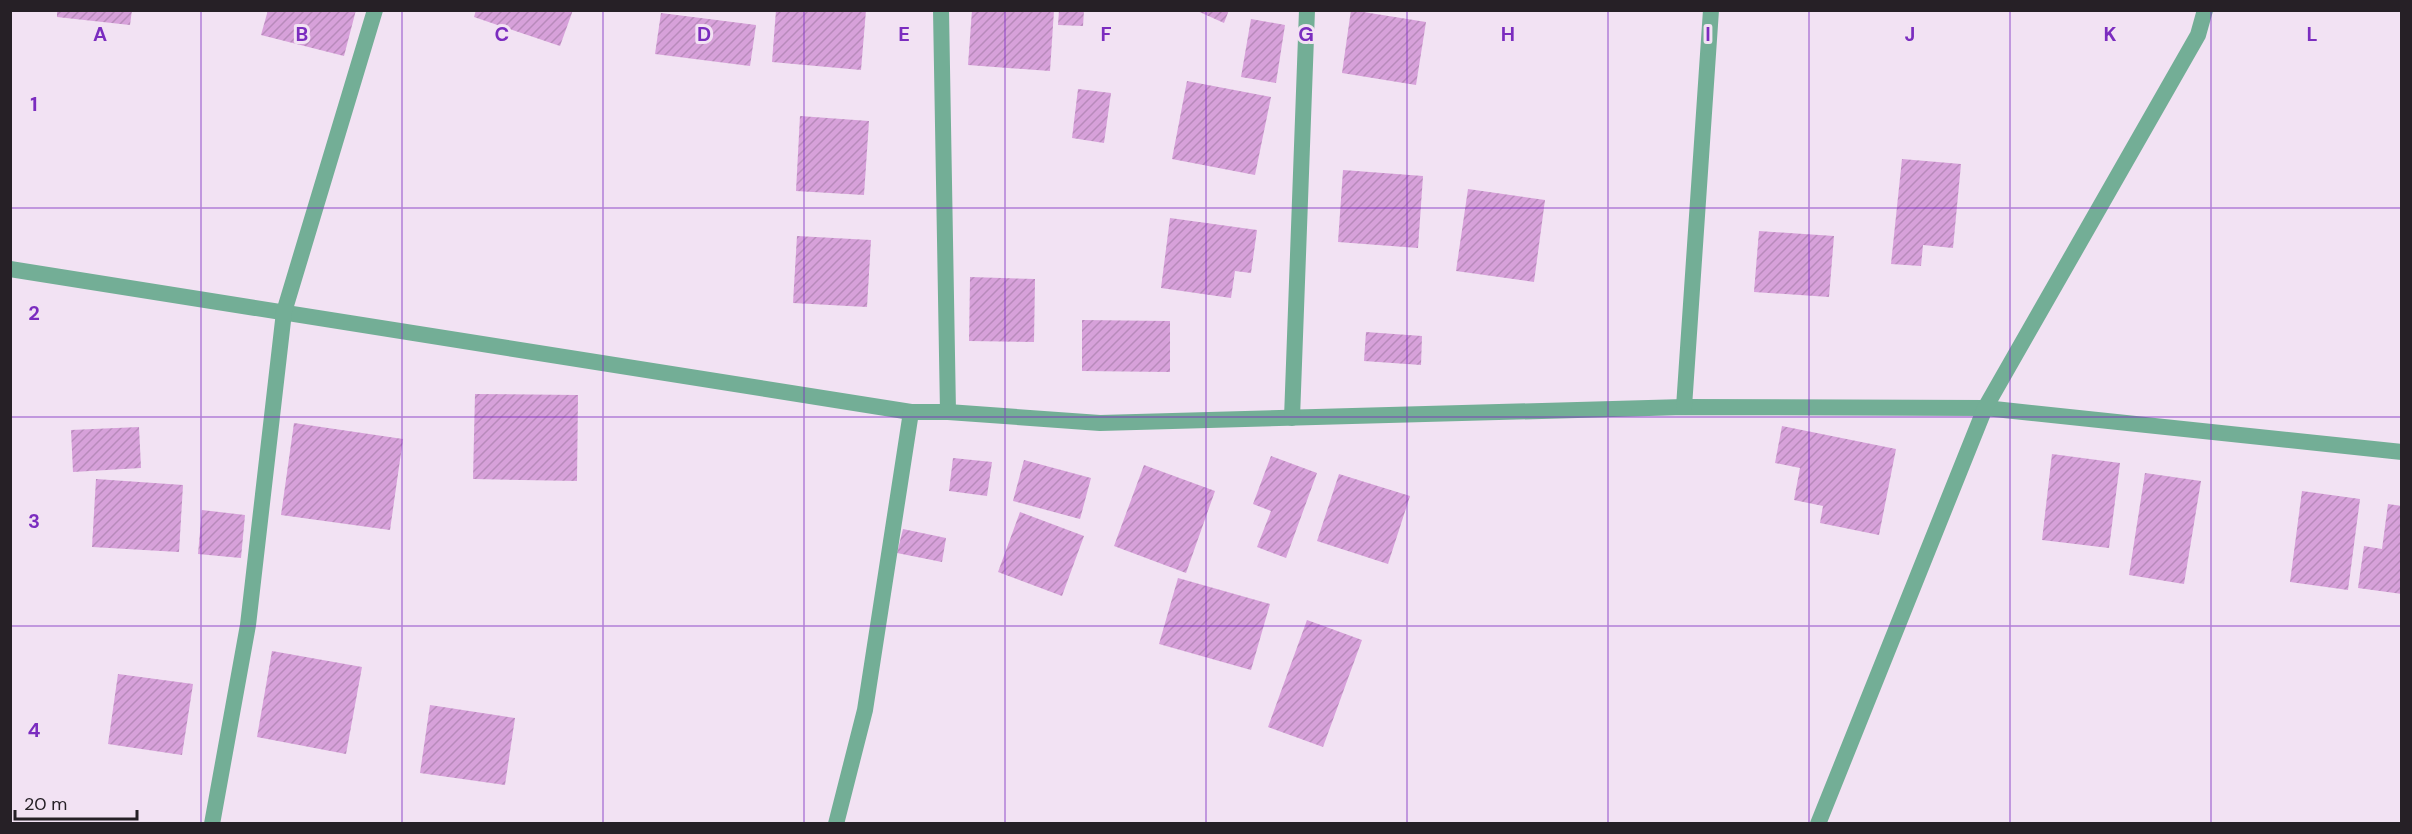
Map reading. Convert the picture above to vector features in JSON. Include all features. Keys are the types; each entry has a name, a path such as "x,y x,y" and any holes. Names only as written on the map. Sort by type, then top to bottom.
{"street":[{"path":"212,824 248,625 284,312 375,10"},
{"path":"941,10 948,412"},
{"path":"1292,418 1307,10"},
{"path":"1684,407 1711,10"},
{"path":"1818,824 1985,408 2198,35 2205,10"},
{"path":"10,269 911,412 948,412 1100,423 1684,407 1985,408 2402,452"},
{"path":"836,824 865,710 911,412"}],"building":[{"path":"57,10 132,10 130,25 57,17"},
{"path":"268,10 356,10 344,56 261,35"},
{"path":"476,10 573,10 560,46 474,17"},
{"path":"776,10 866,10 861,70 772,62"},
{"path":"972,10 1054,10 1050,71 968,65"},
{"path":"1059,10 1084,10 1083,26 1058,25"},
{"path":"1195,10 1229,10 1224,23"},
{"path":"1351,10 1426,22 1416,85 1342,73"},
{"path":"661,13 756,25 750,66 655,54"},
{"path":"1251,19 1285,25 1276,83 1241,77"},
{"path":"1187,81 1271,97 1255,175 1172,159"},
{"path":"1078,89 1111,93 1104,143 1072,138"},
{"path":"800,116 869,121 864,195 796,191"},
{"path":"1902,159 1961,164 1953,248 1923,245 1921,266 1891,264"},
{"path":"1343,170 1423,176 1418,248 1338,242"},
{"path":"1468,189 1545,200 1534,282 1456,271"},
{"path":"1170,218 1257,230 1251,273 1235,271 1231,298 1161,288"},
{"path":"1759,231 1834,236 1829,297 1754,292"},
{"path":"797,236 871,240 867,307 793,303"},
{"path":"970,277 1035,279 1034,342 969,341"},
{"path":"1082,320 1170,321 1170,372 1082,371"},
{"path":"1366,332 1422,336 1421,365 1364,361"},
{"path":"475,394 578,395 577,481 473,479"},
{"path":"294,423 403,439 390,530 281,515"},
{"path":"1782,426 1896,449 1879,535 1820,523 1823,506 1794,500 1800,468 1775,463"},
{"path":"139,427 141,468 73,472 71,430"},
{"path":"2052,454 2120,463 2109,548 2042,540"},
{"path":"1271,456 1317,473 1286,558 1257,547 1271,511 1253,504"},
{"path":"953,458 992,462 987,496 949,491"},
{"path":"1024,460 1091,478 1080,519 1013,501"},
{"path":"1144,465 1215,491 1186,573 1114,546"},
{"path":"2145,473 2201,481 2184,584 2129,575"},
{"path":"1339,474 1410,496 1388,564 1317,541"},
{"path":"96,479 183,485 179,552 92,547"},
{"path":"2302,491 2360,499 2348,590 2290,582"},
{"path":"2388,504 2402,506 2402,594 2358,588 2364,546 2382,549"},
{"path":"202,510 245,515 241,558 198,554"},
{"path":"1020,512 1084,536 1062,596 998,572"},
{"path":"903,529 946,538 942,562 897,553"},
{"path":"1178,578 1270,604 1251,670 1159,644"},
{"path":"1307,620 1362,640 1323,747 1268,727"},
{"path":"272,651 362,667 346,754 257,737"},
{"path":"118,674 193,684 182,755 108,744"},
{"path":"430,705 515,718 505,785 420,773"}]}
